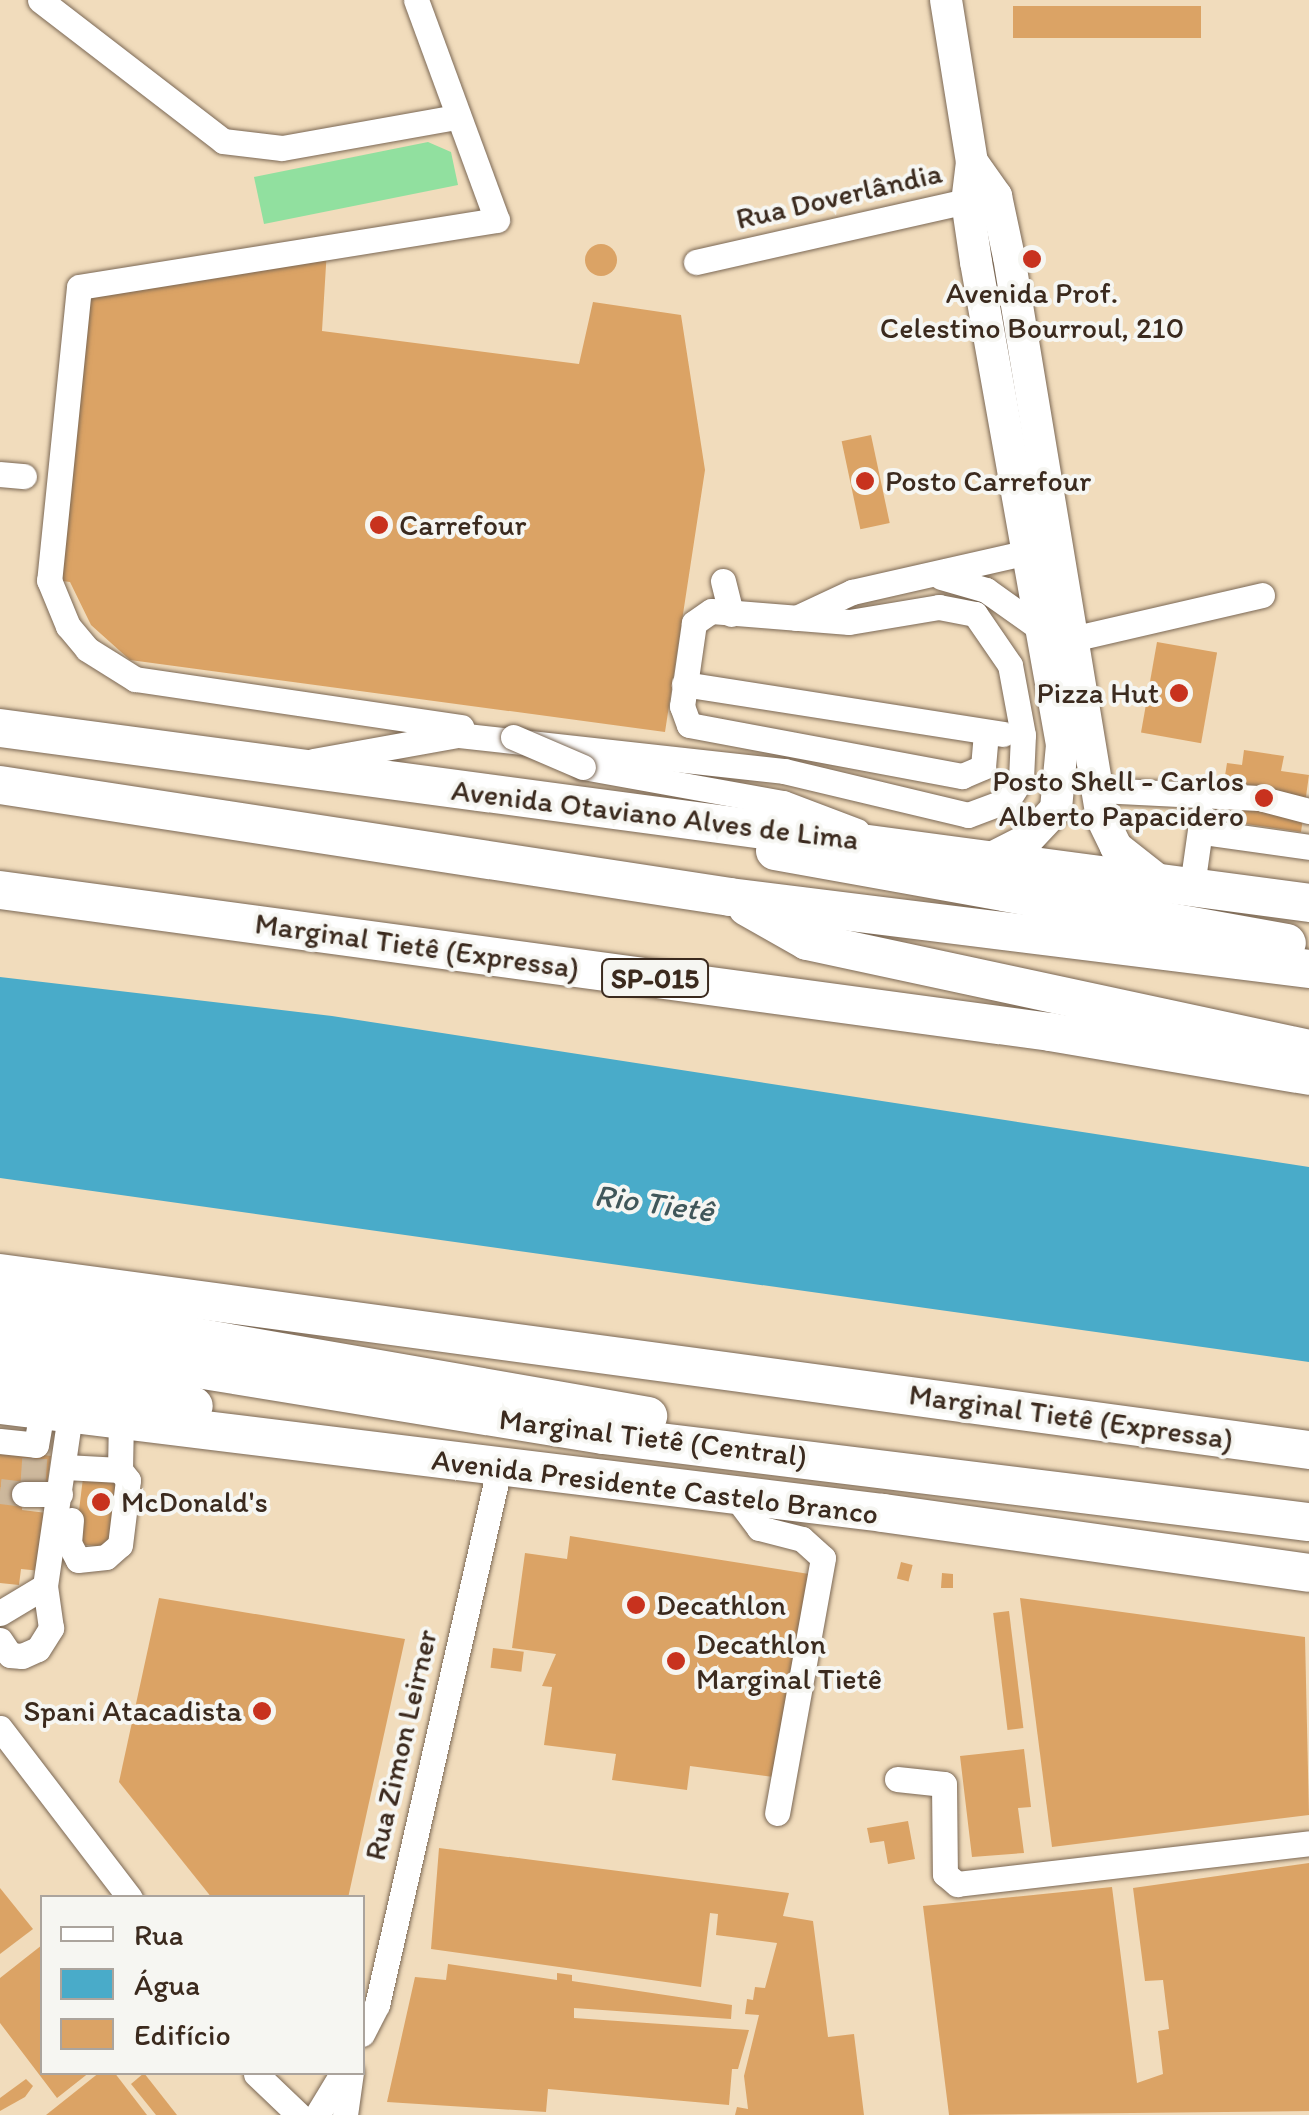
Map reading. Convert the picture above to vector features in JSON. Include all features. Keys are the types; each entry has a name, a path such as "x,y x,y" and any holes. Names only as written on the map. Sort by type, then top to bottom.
{"highway":[{"name":"Avenida Otaviano Alves de Lima","path":"0,728 664,820 890,843 1309,903"},
{"path":"0,784 730,897 1309,968"},
{"path":"664,820 804,859 1309,948"},
{"name":"Marginal Tietê (Expressa)","path":"0,890 1050,1032 1309,1076"},
{"path":"730,897 808,941 1309,1050"},
{"name":"Marginal Tietê (Expressa)","path":"0,1273 1309,1450"},
{"path":"0,1304 703,1424 765,1442 787,1456"},
{"name":"Marginal Tietê (Central)","path":"0,1337 603,1435 1309,1522"},
{"path":"0,1370 350,1433 393,1456"},
{"name":"Avenida Presidente Castelo Branco","path":"0,1405 46,1431 121,1420 1309,1573"}],"main road":[{"path":"946,0 972,162 1054,502 1045,552 1048,616 1100,804 1116,847 1175,884"},
{"path":"981,198 1045,552 1062,745 1056,809 1027,840 994,857"},
{"path":"1056,809 1080,825 1100,804"}],"street":[{"path":"40,0 223,141 282,148 456,117"},
{"path":"416,0 497,220 78,287 49,580 68,626 87,649 135,679 513,737 583,767 782,803 890,843"},
{"name":"Rua Doverlândia","path":"696,262 981,198"},
{"path":"792,620 852,592 1045,552"},
{"path":"936,575 986,590 1048,616 1262,595"},
{"path":"723,581 731,614"},
{"path":"279,767 458,736 784,771 968,815 1008,800 1021,778 1022,725 1005,650 975,614 940,607 849,622 704,613 694,624 684,684 688,725 962,776 983,768 986,733"},
{"path":"684,684 852,706 986,733 1022,725"},
{"path":"940,712 1022,725"},
{"path":"1175,884 1204,832 1200,796"},
{"path":"1100,804 1200,796 1259,798 1309,811"},
{"path":"1204,832 1309,846"},
{"path":"0,1441 46,1431 72,1482 68,1544 78,1560 106,1558 120,1545 128,1480 120,1470 121,1420"},
{"path":"65,1467 120,1470"},
{"path":"0,1640 10,1655 38,1649 51,1628 45,1586 65,1467"},
{"name":"Rua Zimon Leirner","path":"365,2028 377,2006 499,1469"},
{"path":"30,1490 60,1494"},
{"path":"734,1496 748,1520 802,1539 823,1558 777,1813"},
{"path":"0,1613 45,1586"},
{"path":"0,1728 128,1895"},
{"path":"897,1779 944,1784 945,1874 957,1884 1309,1843"},
{"path":"257,2075 278,2115"},
{"path":"258,2075 299,2115"},
{"path":"318,2115 340,2075"},
{"path":"344,2115 351,2075"}],"green space":[{"path":"428,142 451,152 458,185 264,224 254,177"}],"water":[{"name":"Rio Tietê","path":"0,977 332,1016 1309,1167 1309,1362 0,1178"}],"building":[{"path":"1013,6 1201,6 1201,38 1013,38"},
{"path":"601,244 612,249 617,260 612,271 601,276 590,271 585,260 590,249"},
{"name":"Carrefour","path":"327,249 322,331 579,364 593,302 681,315 705,470 665,732 130,660 91,625 70,582 55,580 86,298"},
{"name":"Posto Carrefour","path":"871,435 890,523 860,529 842,441"},
{"name":"Pizza Hut","path":"1157,642 1217,653 1201,743 1141,733"},
{"name":"Posto Shell - Carlos Alberto Papacidero","path":"1244,750 1284,756 1281,771 1309,775 1301,832 1218,820 1227,763 1242,765"},
{"path":"0,1449 51,1456 47,1485 25,1482 22,1510 47,1513 41,1571 21,1569 19,1585 0,1583"},
{"path":"83,1478 118,1482 110,1548 75,1544"},
{"name":"Decathlon Marginal Tietê","path":"570,1536 809,1574 781,1778 690,1766 687,1790 612,1780 616,1754 544,1745 552,1687 542,1686 556,1654 512,1648 525,1553 567,1559"},
{"path":"901,1562 913,1565 909,1581 897,1578"},
{"path":"942,1573 953,1574 953,1588 941,1588"},
{"name":"Spani Atacadista","path":"159,1598 405,1639 349,1895 210,1895 119,1782"},
{"path":"1020,1598 1305,1637 1309,1815 1052,1847"},
{"path":"1009,1611 1023,1728 1007,1730 993,1613"},
{"path":"493,1648 524,1652 521,1672 491,1668"},
{"path":"1024,1749 1031,1807 1018,1808 1024,1853 972,1857 960,1756"},
{"path":"908,1821 915,1859 888,1864 884,1841 870,1843 867,1828"},
{"path":"439,1848 789,1893 783,1916 813,1921 828,2037 854,2034 864,2115 735,2115 737,2107 748,2109 744,2076 759,2015 745,2014 747,1999 753,2000 755,1987 765,1988 777,1943 716,1935 718,1914 710,1913 701,1987 431,1949"},
{"path":"1309,1863 1309,2111 949,2115 923,1906 1112,1887 1137,2083 1163,2074 1158,2031 1169,2029 1163,1980 1145,1981 1133,1888"},
{"path":"0,1888 33,1929 0,1954"},
{"path":"40,1947 40,2075 86,2075 57,2098 0,2023 0,1978"},
{"path":"448,1964 557,1980 557,1973 572,1975 572,1981 732,2005 731,2019 574,2008 574,2018 749,2030 738,2069 732,2069 729,2105 548,2089 546,2112 387,2102 415,1977 446,1980"},
{"path":"96,2075 116,2075 147,2115 46,2115"},
{"path":"146,2075 177,2115 156,2115 131,2084"},
{"path":"26,2079 33,2086 25,2097 0,2111 0,2098"}],"tunnel":[{"path":"33,1483 35,1454"},
{"path":"0,1491 24,1494"}],"place":[{"name":"Avenida Prof. Celestino Bourroul, 210","path":"1032,259"},
{"name":"Posto Carrefour","path":"865,481"},
{"name":"Carrefour","path":"379,525"},
{"name":"Pizza Hut","path":"1179,693"},
{"name":"Posto Shell - Carlos Alberto Papacidero","path":"1264,798"},
{"name":"McDonald's","path":"101,1502"},
{"name":"Decathlon","path":"636,1605"},
{"name":"Decathlon Marginal Tietê","path":"676,1661"},
{"name":"Spani Atacadista","path":"262,1711"}]}
